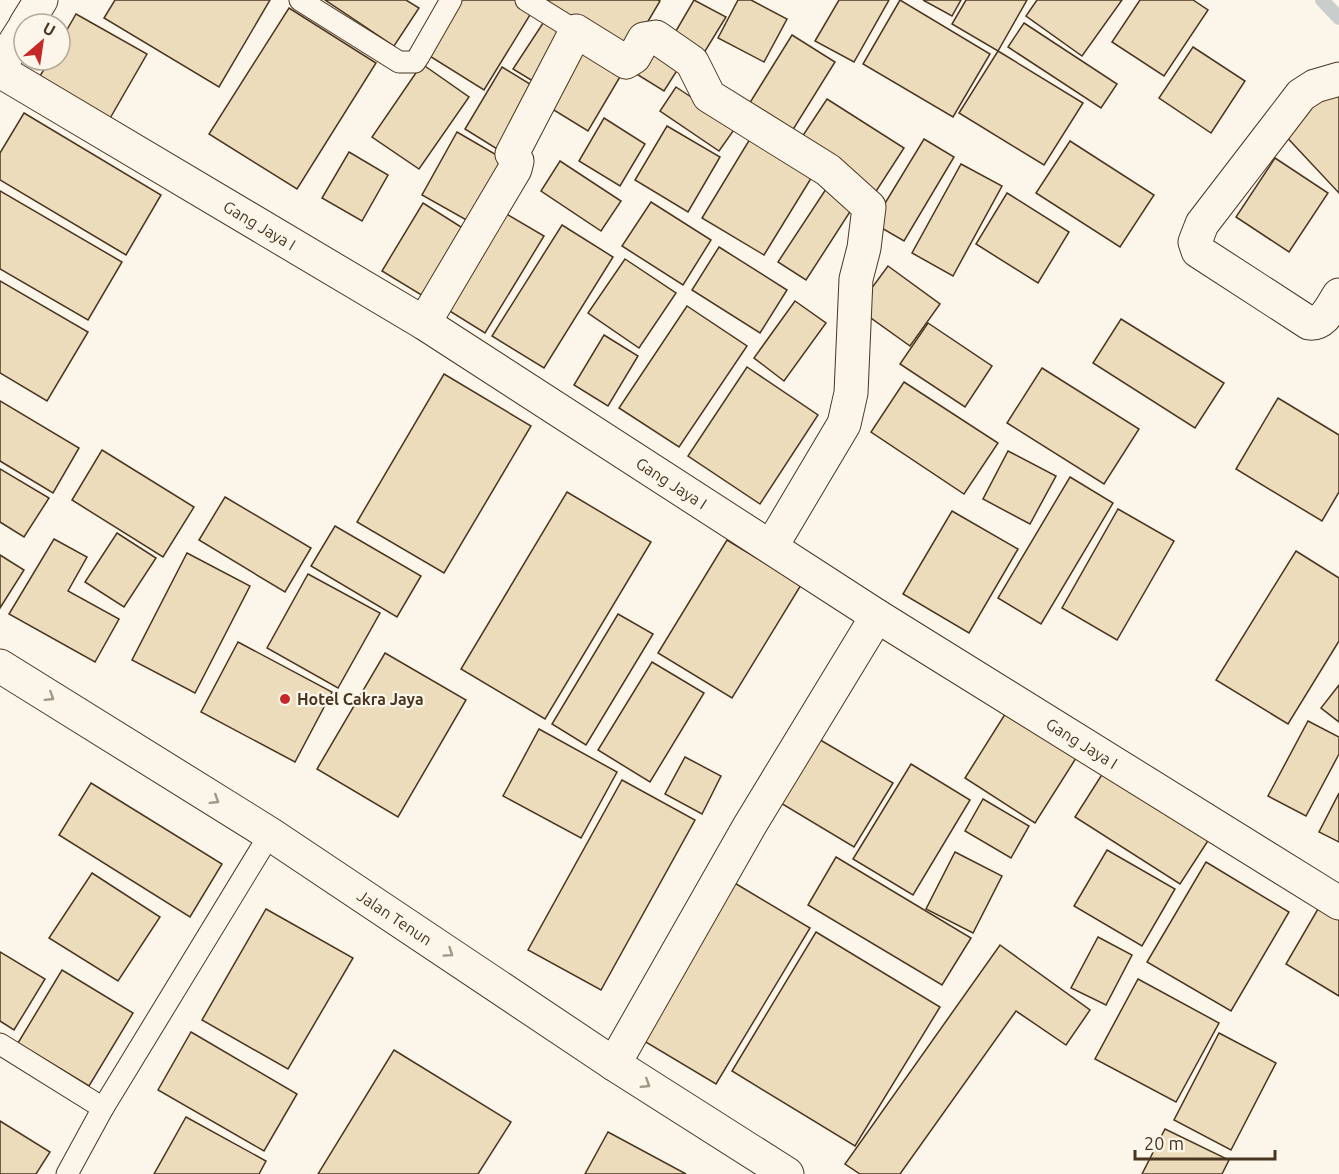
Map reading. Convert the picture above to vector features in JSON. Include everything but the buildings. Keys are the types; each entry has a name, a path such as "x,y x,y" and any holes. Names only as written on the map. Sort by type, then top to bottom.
{"street":[{"path":"424,323 515,169 517,161 512,154 576,32 626,62 633,57 644,39 656,38 692,62 709,96 828,170 869,207 864,248 856,279 851,393 844,424 771,547"},
{"path":"0,68 12,48"},
{"name":"Gang Jaya I","path":"0,68 424,323 877,616 1339,903"},
{"path":"1339,79 1315,86 1302,95 1202,224 1195,242 1198,251 1309,323 1314,324 1324,318 1339,296"},
{"path":"614,1064 750,825 877,616"},
{"name":"Jalan Tenun","path":"0,666 270,834 614,1064 788,1174"}],"lane":[{"path":"300,0 399,62 410,63 415,62 419,56 451,0"},
{"path":"526,0 576,32"},
{"path":"67,1174 103,1108 270,834"},
{"path":"0,1044 103,1108"}],"waterway":[{"path":"1322,0 1339,18"}],"place":[{"name":"Hotel Cakra Jaya","path":"285,699"}]}
